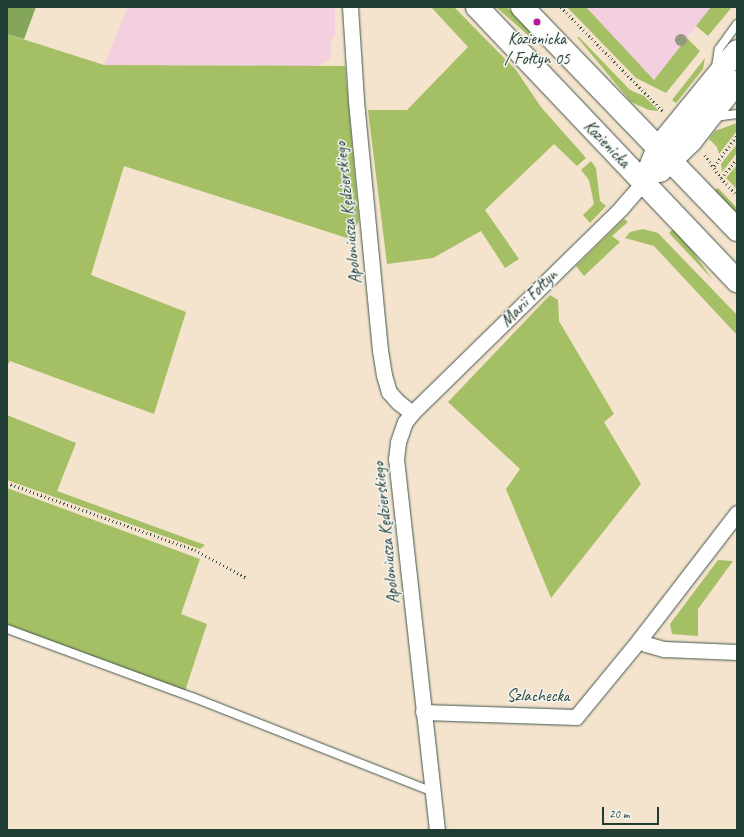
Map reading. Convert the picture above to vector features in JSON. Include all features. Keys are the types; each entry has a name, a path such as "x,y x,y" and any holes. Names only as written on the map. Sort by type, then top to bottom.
{"main road":[{"name":"Kozienicka","path":"478,7 737,281"},
{"name":"Kozienicka","path":"522,7 629,116 664,155 737,230"},
{"name":"Marii Fołtyn","path":"644,182 681,132 712,82 737,51"},
{"name":"Marii Fołtyn","path":"681,132 710,118 737,82"},
{"path":"629,116 640,123 681,132"}],"street":[{"name":"Apoloniusza Kędzierskiego","path":"350,7 356,101 380,350 384,375 389,392 398,402 412,413 405,422 398,442 396,459 437,830"},
{"name":"Marii Fołtyn","path":"412,413 621,208 644,182"},
{"name":"Szlachecka","path":"423,712 576,717 640,639 737,513"},
{"path":"640,639 646,644 664,648 737,652"}],"lane":[{"path":"712,82 719,49 737,24"},
{"path":"710,118 737,114"},
{"path":"7,629 199,700 433,792"}],"path":[{"path":"561,7 714,166 721,178 737,195"},
{"path":"714,166 737,135"},
{"path":"718,182 737,159"},
{"path":"7,483 195,550 247,578"}],"shaded area":[{"path":"128,7 335,7 335,35 331,41 331,58 318,66 104,65"},
{"path":"586,7 711,7 654,80"}],"green space":[{"path":"7,7 36,7 24,39 7,34"},
{"path":"431,7 454,7 516,70 541,107 586,158 577,166 554,144 485,210 519,259 505,268 481,231 433,258 387,264 368,110 407,110 468,47"},
{"path":"496,7 507,7 533,34 530,37"},
{"path":"567,7 586,7 654,80 687,38 700,51 666,93 636,78"},
{"path":"711,7 732,7 708,36 696,26"},
{"path":"7,34 104,65 345,66 359,221 350,239 124,166 91,275 186,312 154,414 10,361 7,366"},
{"path":"577,37 579,37 630,90 644,96 659,111 649,110 631,102"},
{"path":"705,58 703,69 676,103 672,100"},
{"path":"737,123 736,132 719,154 717,147 709,139 715,131"},
{"path":"737,144 737,153 722,172 721,164"},
{"path":"591,161 596,168 600,201 606,206 590,223 583,215 594,204 589,180 581,170"},
{"path":"737,165 737,189 726,178"},
{"path":"718,188 737,208 737,215 714,190"},
{"path":"624,219 628,222 612,236 620,242 584,276 576,266"},
{"path":"674,228 685,240 712,279 669,233"},
{"path":"643,229 658,233 737,315 737,335 654,246 625,238 630,232"},
{"path":"550,295 558,300 559,321 614,414 604,422 641,484 551,598 506,489 520,469 448,402"},
{"path":"7,415 76,443 57,491 205,545 200,549 7,480"},
{"path":"7,488 200,559 181,614 207,624 185,691 7,625"},
{"path":"718,560 733,561 698,609 698,636 672,634 670,624"}],"place":[{"name":"Kozienicka / Fołtyn 05","path":"537,22"}]}
